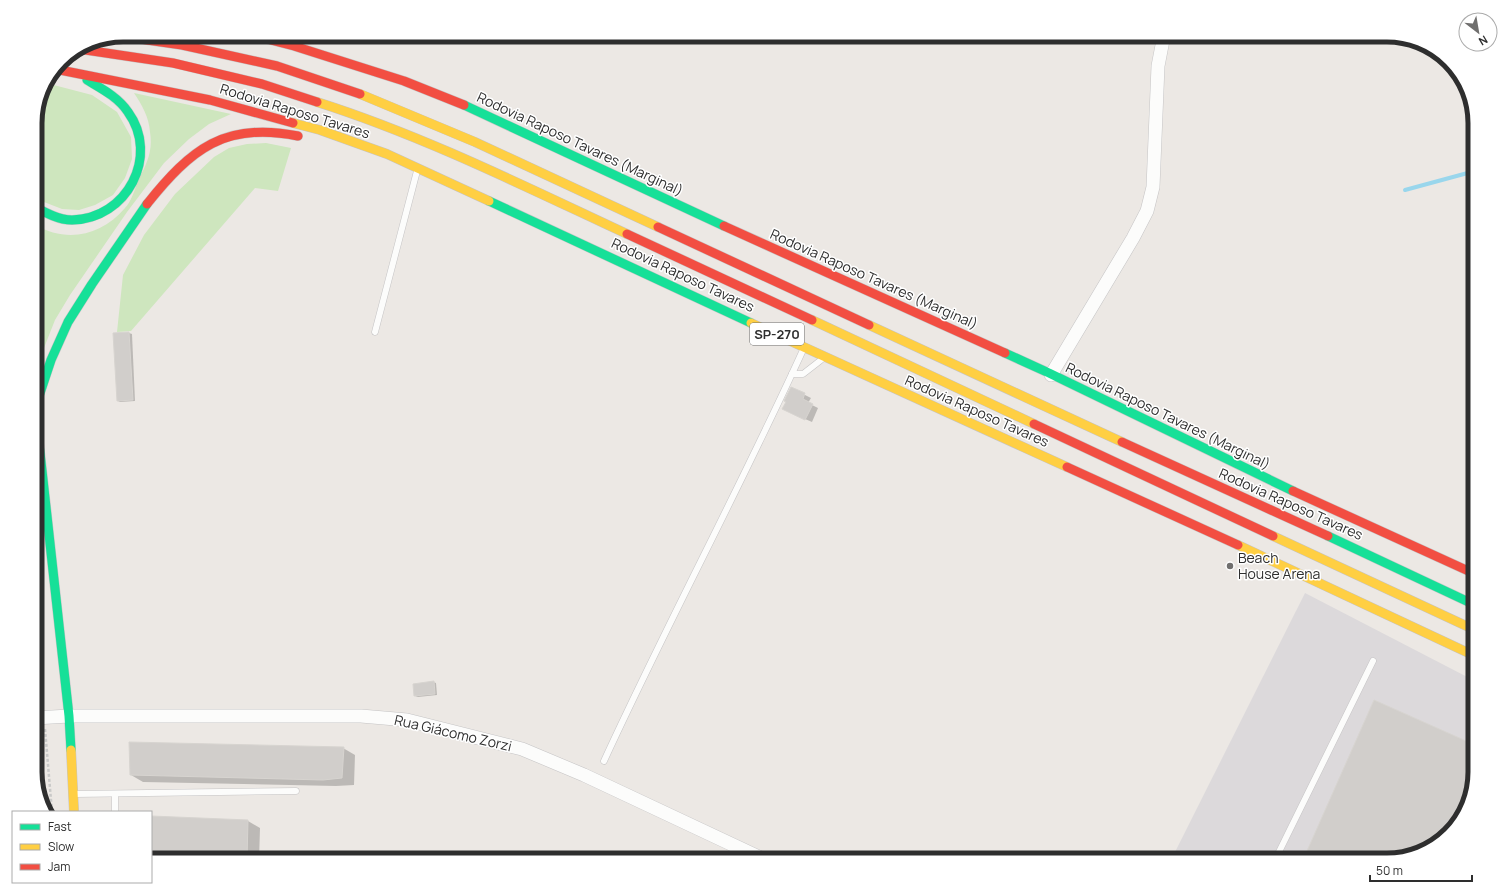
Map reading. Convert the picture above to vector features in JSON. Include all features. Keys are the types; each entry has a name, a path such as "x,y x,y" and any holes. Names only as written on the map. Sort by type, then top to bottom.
{"main road":[{"name":"Rodovia Raposo Tavares","path":"161,42 182,45 277,66 380,101 475,142 1338,541 1468,603"},
{"name":"Rodovia Raposo Tavares (Marginal)","path":"279,42 404,82 462,104 662,198 1052,375 1266,479 1468,571"},
{"path":"305,42 353,65"},
{"name":"Rodovia Raposo Tavares","path":"87,50 174,63 262,84 368,119 488,169 1468,627"},
{"name":"Rodovia Raposo Tavares","path":"63,70 210,100 320,130 404,161 825,357 1261,555 1468,653"},
{"path":"42,211 50,215 72,220 94,216 114,205 129,190 138,170 140,136 128,112 110,94 99,86 62,71"},
{"path":"42,386 49,364 64,330 89,288 143,210 179,167 195,154 213,143 230,136 246,132 278,132 309,139"},
{"path":"332,144 404,161"},
{"path":"42,475 69,716 74,811"},
{"path":"42,546 50,552"}],"street":[{"path":"1052,375 1133,238 1147,211 1153,187 1158,66 1163,42"},
{"name":"Rua Giácomo Zorzi","path":"42,718 69,716 361,716 407,720 522,749 584,775 750,853"}],"lane":[{"path":"375,332 418,168"},
{"path":"604,760 683,595 741,482 804,347"},
{"path":"792,374 804,374 825,357"},
{"path":"1278,853 1373,661"},
{"path":"73,794 296,791"},
{"path":"115,794 115,811"}],"path":[{"path":"42,734 52,811"}],"shaded area":[{"path":"1305,593 1468,677 1468,772 1465,793 1462,803 1451,821 1436,836 1427,842 1408,850 1387,853 1175,853"}],"green space":[{"path":"52,85 92,95 117,112 131,137 132,159 125,178 113,195 95,205 79,210 62,209 42,200 42,118 45,102"},
{"path":"134,93 231,114 209,124 189,139 164,163 127,212 70,295 55,320 42,353 42,228 59,234 83,234 105,225 116,218 127,205 147,163 151,146 147,116"},
{"path":"266,143 291,148 278,191 255,188 131,331 117,332 123,275 144,235 175,194 214,157 229,148 247,144"}],"building":[{"path":"129,332 133,400 117,401 113,333"},
{"path":"791,387 805,393 803,399 813,404 805,420 782,409"},
{"path":"434,681 435,694 414,696 413,684"},
{"path":"1374,700 1468,742 1468,772 1462,803 1451,821 1436,836 1418,847 1397,852 1306,853"},
{"path":"129,742 344,747 342,778 323,780 130,775"},
{"path":"152,816 248,820 247,853 152,853"}],"waterway":[{"path":"1405,190 1468,173"}],"traffic: fast":[{"path":"42,210 53,216 67,220 92,217 108,209 122,197 133,182 139,165 140,147 137,129 128,112 109,94 87,80"},
{"path":"464,105 724,226"},
{"path":"489,201 751,323"},
{"path":"42,387 51,360 68,322 147,204"},
{"path":"1005,353 1293,491"},
{"path":"42,471 69,716 71,750"},
{"path":"1328,536 1468,602"}],"traffic: slow":[{"path":"360,94 475,142 658,227"},
{"path":"317,102 396,130 435,146 627,234"},
{"path":"293,123 320,130 387,154 489,201"},
{"path":"812,320 1034,424"},
{"path":"751,323 1067,467"},
{"path":"869,325 1122,442"},
{"path":"1273,536 1468,627"},
{"path":"1238,545 1468,653"},
{"path":"71,750 74,811"}],"traffic: jam":[{"path":"161,42 182,45 277,66 360,94"},
{"path":"279,42 404,81 464,105"},
{"path":"87,50 173,63 262,84 317,102"},
{"path":"62,70 210,100 293,123"},
{"path":"147,204 179,168 195,154 212,144 230,136 250,133 272,132 298,136"},
{"path":"724,226 1005,353"},
{"path":"658,227 869,325"},
{"path":"627,234 812,320"},
{"path":"1034,424 1273,536"},
{"path":"1122,442 1328,536"},
{"path":"1067,467 1238,545"},
{"path":"1293,491 1468,571"}],"place":[{"name":"Beach House Arena","path":"1230,566"}]}
